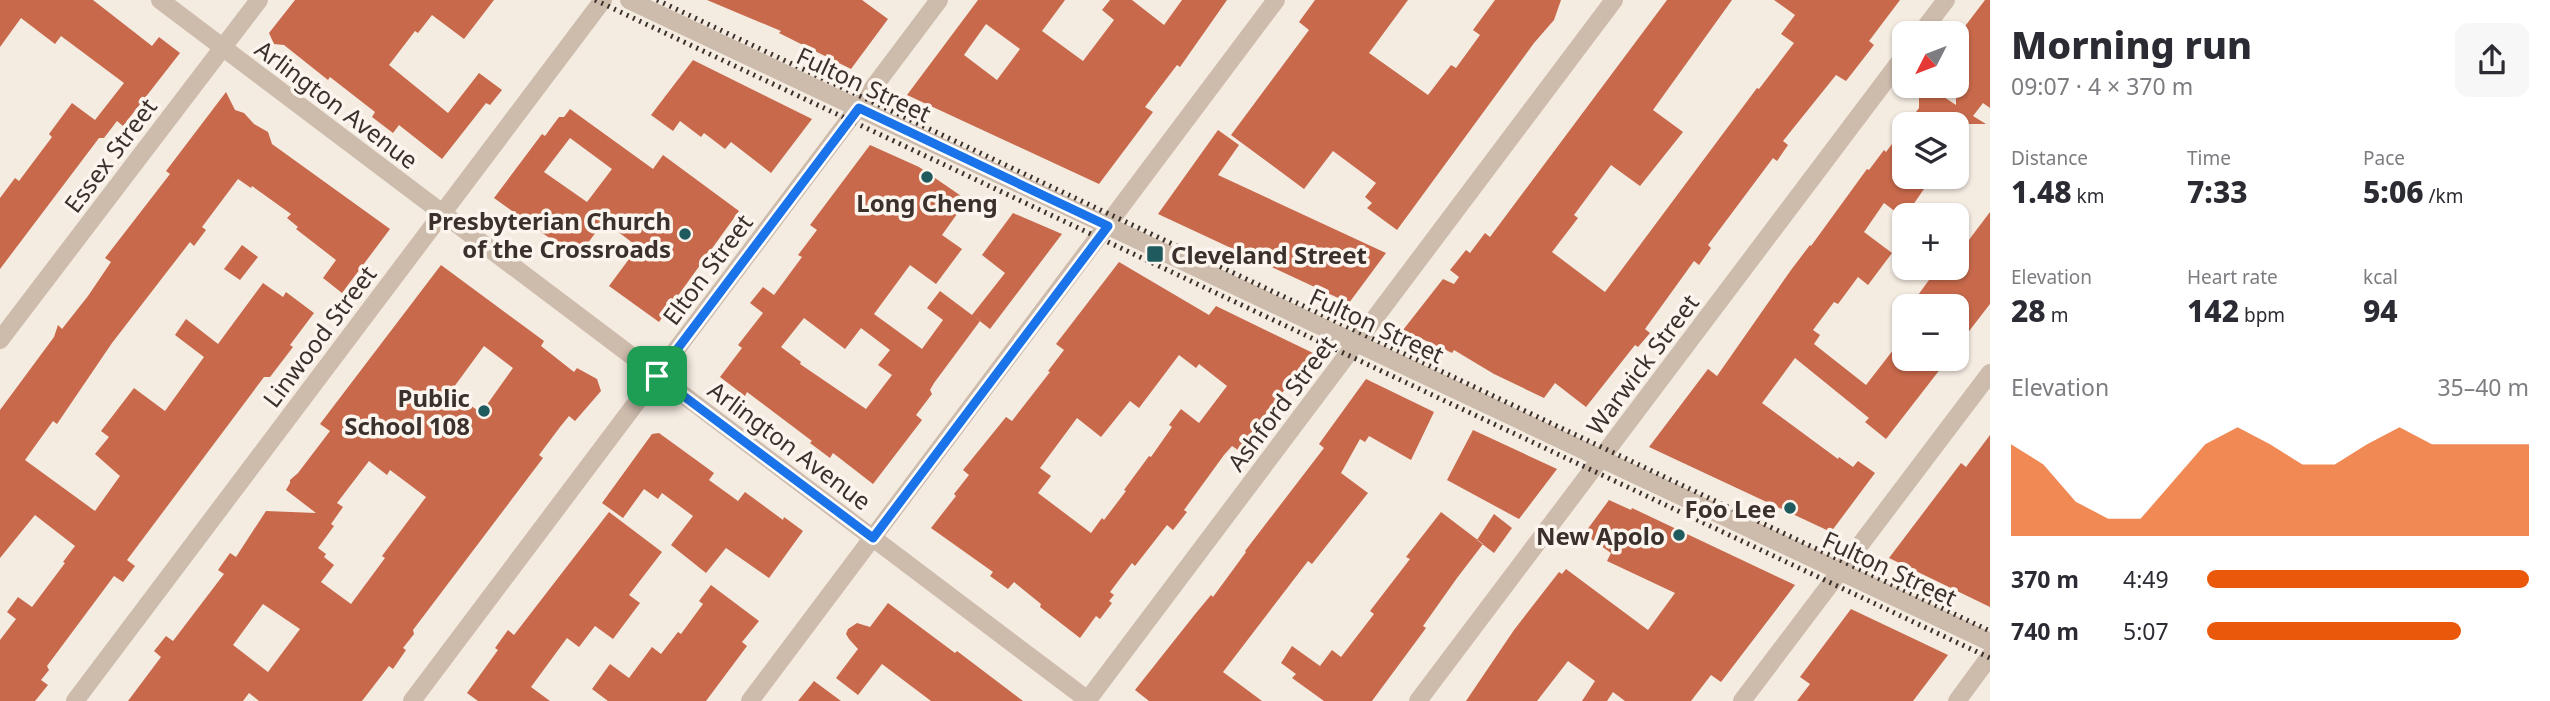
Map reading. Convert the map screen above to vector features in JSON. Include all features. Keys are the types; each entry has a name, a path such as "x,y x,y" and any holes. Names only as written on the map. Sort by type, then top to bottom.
{"street":[{"name":"Arlington Avenue","path":"160,0 1088,701"},
{"name":"Essex Street","path":"0,340 259,0"},
{"name":"Linwood Street","path":"75,701 603,0"},
{"name":"Fulton Street","path":"629,0 1990,642"},
{"name":"Elton Street","path":"412,701 939,0"},
{"path":"750,701 1276,0"},
{"name":"Ashford Street","path":"1088,701 1614,0"},
{"path":"1930,21 1946,0"},
{"name":"Warwick Street","path":"1418,701 1892,72"},
{"path":"1742,701 1990,373"},
{"path":"1957,701 1990,656"}],"building":[{"path":"0,0 93,0 152,46 159,37 180,53 123,126 117,121 104,138 99,138 0,269 0,198 15,178 19,181 52,137 49,134 72,103 95,120 124,83 61,36 55,44 21,18 0,47"},
{"path":"295,0 494,0 464,39 432,15 418,33 415,31 389,65 448,113 479,73 502,90 490,105 486,103 442,159 399,125 393,133 372,117 375,112 330,77 328,80 284,45 274,44 269,33"},
{"path":"707,0 862,0 888,19 851,69 779,33 781,31"},
{"path":"978,0 1065,0 1042,31 1083,61 1114,20 1102,10 1110,0 1132,0 1164,25 1182,0 1227,0 1180,67 1177,65 1145,107 1153,112 1099,184 907,95","holes":["986,24 1020,49 997,80 964,55"]},
{"path":"1315,0 1408,0 1369,53 1428,95 1451,65 1456,68 1480,35 1473,30 1495,0 1561,0 1554,20 1534,43 1397,230 1367,208 1372,203 1365,197 1376,183 1333,151 1304,189 1231,135 1309,30 1299,22"},
{"path":"1667,0 1732,0 1653,110 1683,132 1640,186 1611,165 1574,215 1578,218 1552,252 1605,292 1757,88 1759,89 1794,43 1781,34 1795,15 1774,0 1900,0 1869,41 1874,45 1846,81 1836,75 1783,141 1788,145 1777,161 1773,158 1708,245 1711,248 1699,265 1694,261 1645,329 1650,333 1638,347 1635,345 1586,407 1555,383 1544,398 1494,374 1454,350 1452,353 1403,330 1443,279 1454,284 1459,277 1450,270 1466,250 1470,253 1485,233 1490,237"},
{"path":"1985,0 1990,0 1990,108 1983,103 1973,116 1986,124 1969,124 1969,112 1916,112 1919,98 1946,98 1956,105 1956,98 1969,98 1969,21"},
{"path":"693,60 812,119 771,173 731,142 725,149 704,133 701,137 680,121 673,131 651,115"},
{"path":"226,92 235,110 244,113 254,124 268,132 272,144 390,229 342,293 323,278 336,260 296,229 298,227 287,218 291,214 238,179 202,227 206,230 194,246 190,242 112,343 57,424 53,421 25,460 95,511 120,476 95,454 109,437 101,431 134,388 165,411 204,357 175,335 186,319 218,344 263,283 283,297 286,292 314,313 290,345 293,347 270,377 264,377 127,560 135,566 123,582 114,576 47,666 49,670 41,680 48,685 35,701 0,701 0,640 16,619 7,612 18,597 32,607 75,546 35,515 0,558 0,410 54,337 58,325 62,329 88,296 111,262 105,258 170,174 166,171"},
{"path":"570,109 653,169 663,155 739,211 659,322 609,286 638,247 604,221 577,258 494,198 542,134 545,136 559,117 564,117","holes":["570,138 612,169 587,202 544,172"]},
{"path":"1218,130 1239,145 1218,175 1386,253 1349,303 1158,214"},
{"path":"1892,144 1892,189 1924,189 1914,203 1892,203 1892,209 1884,203 1864,232 1892,253 1868,285 1858,277 1838,304 1834,302 1813,330 1820,335 1814,344 1866,385 1892,351 1892,371 1939,371 1886,439 1865,422 1869,418 1795,358 1762,403 1838,459 1839,457 1853,467 1858,461 1875,473 1831,532 1649,447 1708,369 1717,376 1791,270 1867,169 1869,170 1884,150 1886,152"},
{"path":"870,145 919,167 967,200 942,235 962,249 936,284 910,265 874,314 922,349 943,320 927,308 940,291 980,321 934,383 930,390 932,394 916,415 922,420 873,484 833,453 830,458 810,443 812,441 747,392 745,396 720,377 742,348 738,345 763,313 750,303 763,287 774,295 802,257 798,255 817,230 810,225","holes":["804,318 845,349 861,328 890,350 878,365 892,375 866,409 800,364 801,362 781,347"]},
{"path":"1990,212 1990,304 1969,331 1969,294 1919,294 1929,280 1969,280 1969,240"},
{"path":"1013,213 1062,234 990,329 972,315 1005,273 982,255"},
{"path":"242,245 258,257 240,280 224,269"},
{"path":"1119,262 1209,315 1216,306 1313,353 1238,450 1232,446 1224,455 1184,510 1187,512 1173,530 1167,525 1135,566 1132,563 1110,592 1114,595 1109,601 1112,603 1100,619 1096,616 1080,638 1040,607 1041,604 1014,582 1008,589 990,576 993,572 931,528 969,475 963,470 1006,417 1012,421 1050,372 1048,371 1064,350 1056,344","holes":["1179,355 1196,368 1199,364 1227,386 1199,423 1181,409 1151,457 1149,456 1124,490 1126,491 1091,533 1038,493 1051,476 1040,468 1077,418 1101,437 1130,401 1139,408"]},
{"path":"441,265 544,341 541,346 574,372 577,368 597,379 601,391 575,421 569,416 560,427 539,455 543,458 413,630 414,634 403,648 406,650 393,669 389,666 362,701 259,701 249,693 243,701 128,701 161,657 154,651 166,636 173,641 224,574 218,570 230,553 236,557 266,511 316,513 286,490 290,480 330,431 320,424","holes":["484,346 513,368 481,413 451,391","369,461 387,475 390,470 426,497 382,556 385,558 351,604 321,582 334,565 318,548 334,526 331,524 343,507 337,503","263,604 300,629 268,672 233,645"]},
{"path":"1366,379 1434,412 1411,460 1369,436 1365,442 1360,439 1341,473 1368,493 1312,564 1308,561 1223,672 1262,701 1149,701 1135,690 1211,595 1213,597 1324,448 1319,444"},
{"path":"1473,430 1557,469 1519,519 1447,480"},
{"path":"659,433 714,473 709,480 738,501 745,492 803,531 769,578 726,548 706,573 671,545 693,516 662,493 658,499 644,489 623,518 602,503 652,434"},
{"path":"1990,435 1990,607 1889,558 1961,463 1966,467"},
{"path":"1609,500 1631,510 1632,508 1795,585 1721,682 1711,675 1691,701 1625,701 1613,692 1607,701 1582,701 1595,681 1568,661 1537,701 1466,701 1514,630 1559,572 1562,574 1566,569 1648,630 1675,593 1607,561 1611,553 1584,534"},
{"path":"609,512 662,552 629,595 640,603 613,639 595,626 579,647 567,638 531,687 550,701 478,701 467,693 498,650 495,648 508,630 514,635"},
{"path":"1441,512 1483,544 1372,701 1324,701 1292,678 1296,674 1281,663 1292,646 1320,666 1332,650 1341,657 1374,614 1370,611 1410,559 1406,557"},
{"path":"1494,514 1512,528 1494,553 1477,540"},
{"path":"711,585 759,621 742,642 747,646 706,701 608,701 592,689 610,664 629,678 652,647 661,654 678,632 681,634 703,604 699,601"},
{"path":"888,603 1023,701 931,701 882,664 858,695 836,678 858,649 846,634 848,629 857,623 870,627"},
{"path":"1851,609 1948,655 1913,701 1797,701 1810,684 1800,677"},
{"path":"814,681 841,701 798,701"}],"railway":[{"path":"595,0 1990,658"},
{"path":"657,0 1990,631"}],"place":[{"name":"Long Cheng","path":"927,177"},
{"name":"Presbyterian Church of the Crossroads","path":"685,234"},
{"name":"Cleveland Street","path":"1155,254"},
{"name":"Public School 108","path":"484,411"},
{"name":"Foo Lee","path":"1790,508"},
{"name":"New Apolo","path":"1679,535"}],"route":[{"path":"859,108 1108,226 873,538 657,376 859,108"}]}
